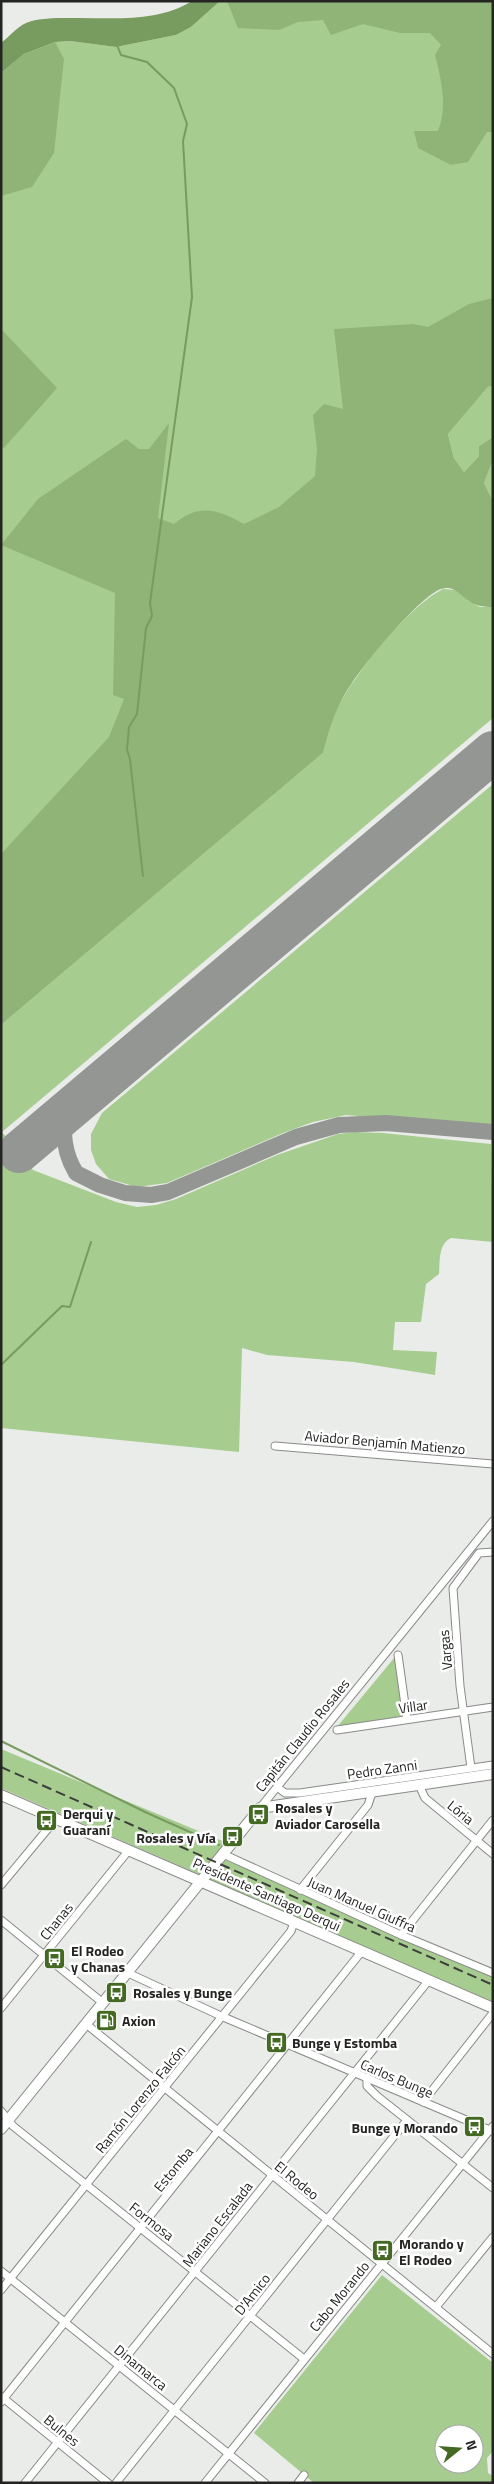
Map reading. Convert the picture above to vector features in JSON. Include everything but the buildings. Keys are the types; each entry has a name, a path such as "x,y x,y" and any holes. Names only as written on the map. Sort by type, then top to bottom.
{"street":[{"name":"Aviador Benjamín Matienzo","path":"275,1446 493,1464"},
{"name":"Capitán Claudio Rosales","path":"1,2129 493,1521"},
{"name":"Vargas","path":"471,1768 463,1711 452,1588 479,1553 493,1552"},
{"path":"398,1655 408,1719"},
{"name":"Villar","path":"337,1730 493,1707"},
{"name":"Pedro Zanni","path":"277,1787 286,1793 300,1793 493,1765"},
{"path":"260,1808 493,1774"},
{"name":"Lória","path":"419,1785 425,1798 493,1854"},
{"path":"300,1890 368,1805 372,1793"},
{"name":"Presidente Santiago Derqui","path":"1,1796 493,2008"},
{"path":"1,1885 56,1819"},
{"path":"401,1935 493,1820"},
{"name":"Chanas","path":"1,2008 129,1850"},
{"name":"Juan Manuel Giuffra","path":"223,1854 401,1935 493,1973"},
{"path":"1,1920 104,2003"},
{"name":"Ramón Lorenzo Falcón","path":"1,2290 291,1931 294,1922"},
{"name":"Estomba","path":"2,2399 141,2229 362,1951"},
{"name":"Carlos Bunge","path":"128,1973 221,2016 423,2102 492,2129"},
{"name":"Mariano Escalada","path":"25,2483 270,2175 429,1980"},
{"path":"423,2102 493,2013"},
{"name":"El Rodeo","path":"86,2024 380,2264 492,2351"},
{"path":"367,2078 367,2086 493,2188"},
{"name":"Formosa","path":"1,2111 13,2126 86,2186 304,2359"},
{"name":"D'Amico","path":"116,2483 407,2120"},
{"name":"Cabo Morando","path":"205,2483 380,2264 492,2129"},
{"path":"436,2307 493,2237"},
{"name":"Dinamarca","path":"1,2271 265,2483"},
{"name":"Bulnes","path":"2,2399 108,2483"},
{"path":"298,2483 304,2475"}],"shaded area":[{"path":"192,1 220,1 191,27 176,35 116,47 70,41 55,42 24,54 1,73 1,43 26,23 52,18 132,18 148,16 178,8"},
{"path":"220,1 493,1 493,350 1,912 1,73 55,42 70,41 116,47 176,35 191,27"},
{"path":"227,1 493,1 493,132 487,132 468,162 451,165 418,148 414,131 438,131 443,112 441,83 435,55 441,45 430,33 400,33 363,24 331,35 323,20 298,22 279,30 238,28"},
{"path":"55,42 64,59 54,153 32,187 1,196 1,73 24,54"},
{"path":"493,298 493,386 488,387 448,434 454,458 464,472 479,456 479,446 493,437 493,460 484,483 493,501 493,607 473,604 449,588 441,589 420,604 381,646 347,691 334,716 323,753 1,1025 1,854 109,737 124,699 113,695 115,593 1,545 38,499 126,439 139,449 149,449 169,423 158,518 174,524 191,513 208,510 225,515 244,524 279,507 315,476 317,449 313,415 324,404 343,409 334,329 413,324 428,327 469,304"},
{"path":"1,329 57,388 4,448 1,446"},
{"path":"493,386 493,437 479,446 479,456 464,472 454,458 448,434 488,387"},
{"path":"493,460 493,501 484,483"},
{"path":"443,589 456,590 468,601 480,607 493,607 493,718 2,1132 33,1170 116,1202 137,1207 156,1205 176,1199 277,1155 338,1134 355,1132 383,1133 491,1144 493,1242 451,1238 447,1241 440,1254 439,1274 426,1284 421,1322 395,1322 393,1350 437,1352 435,1375 354,1362 267,1355 242,1348 239,1452 1,1428 1,1025 323,753 330,723 349,688 363,668 378,648 412,612"},
{"path":"493,784 493,1126 346,1115 313,1122 283,1133 167,1183 137,1187 109,1179 96,1164 91,1150 91,1134 102,1113"},
{"path":"395,1657 402,1716 337,1727"},
{"path":"1,1749 225,1842 201,1875 1,1788"},
{"path":"223,1859 493,1973 493,2002 206,1880"},
{"path":"382,2275 493,2363 493,2451 487,2458 488,2473 493,2476 493,2483 314,2483 254,2433"}],"waterway":[{"path":"117,45 121,55 147,62 174,88 187,124 183,141 192,297 150,603 152,616 146,628 137,714 129,727 127,750 130,759 143,876"},
{"path":"1,1365 62,1306 70,1307 91,1242"},
{"path":"1,1741 145,1812 219,1845"}],"taxiway":[{"path":"66,1112 65,1143 76,1173 100,1185 125,1193 151,1195 168,1192 296,1137 339,1125 386,1123 493,1132"}],"runway":[{"path":"19,1152 493,752"}],"railway":[{"path":"1,1767 493,1985"}],"place":[{"name":"Rosales y Aviador Carosella","path":"259,1815"},
{"name":"Derqui y Guaraní","path":"47,1821"},
{"name":"Rosales y Vía","path":"232,1837"},
{"name":"El Rodeo y Chanas","path":"55,1958"},
{"name":"Rosales y Bunge","path":"117,1992"},
{"name":"Axion","path":"106,2020"},
{"name":"Bunge y Estomba","path":"276,2042"},
{"name":"Bunge y Morando","path":"474,2127"},
{"name":"Morando y El Rodeo","path":"383,2251"}]}
